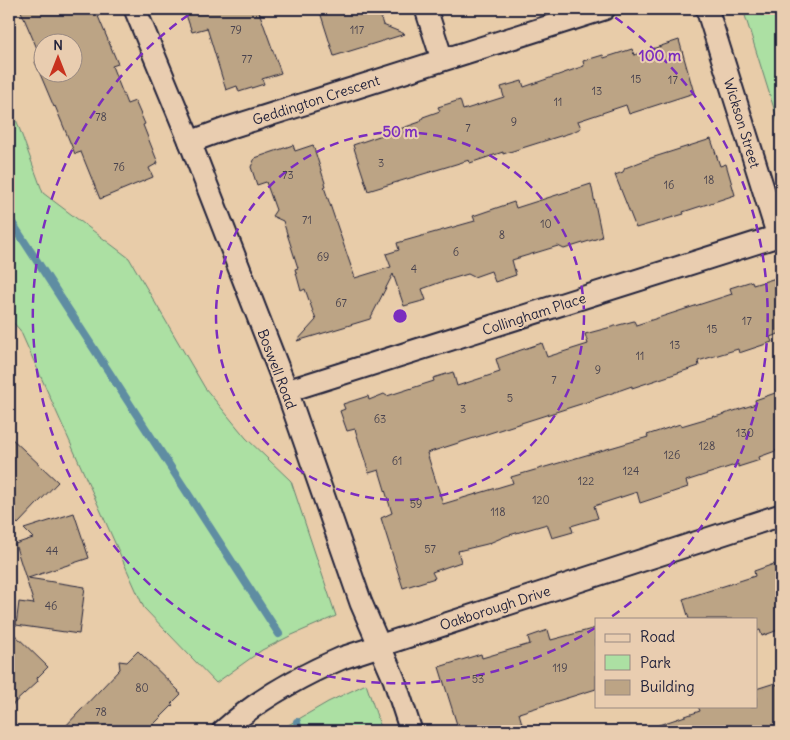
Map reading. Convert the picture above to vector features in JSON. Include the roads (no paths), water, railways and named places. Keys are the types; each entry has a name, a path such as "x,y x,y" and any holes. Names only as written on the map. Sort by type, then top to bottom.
{"street":[{"name":"Boswell Road","path":"135,9 190,142 286,391 361,603 394,679 411,731"},
{"path":"426,9 442,59"},
{"name":"Geddington Crescent","path":"190,142 442,59 604,9"},
{"name":"Wickson Street","path":"707,9 780,236"},
{"name":"Collingham Place","path":"286,391 780,236"},
{"name":"Oakborough Drive","path":"223,731 253,706 299,677 342,658 781,515"}],"waterway":[{"path":"9,218 279,634"},
{"path":"297,722 299,731"}]}
